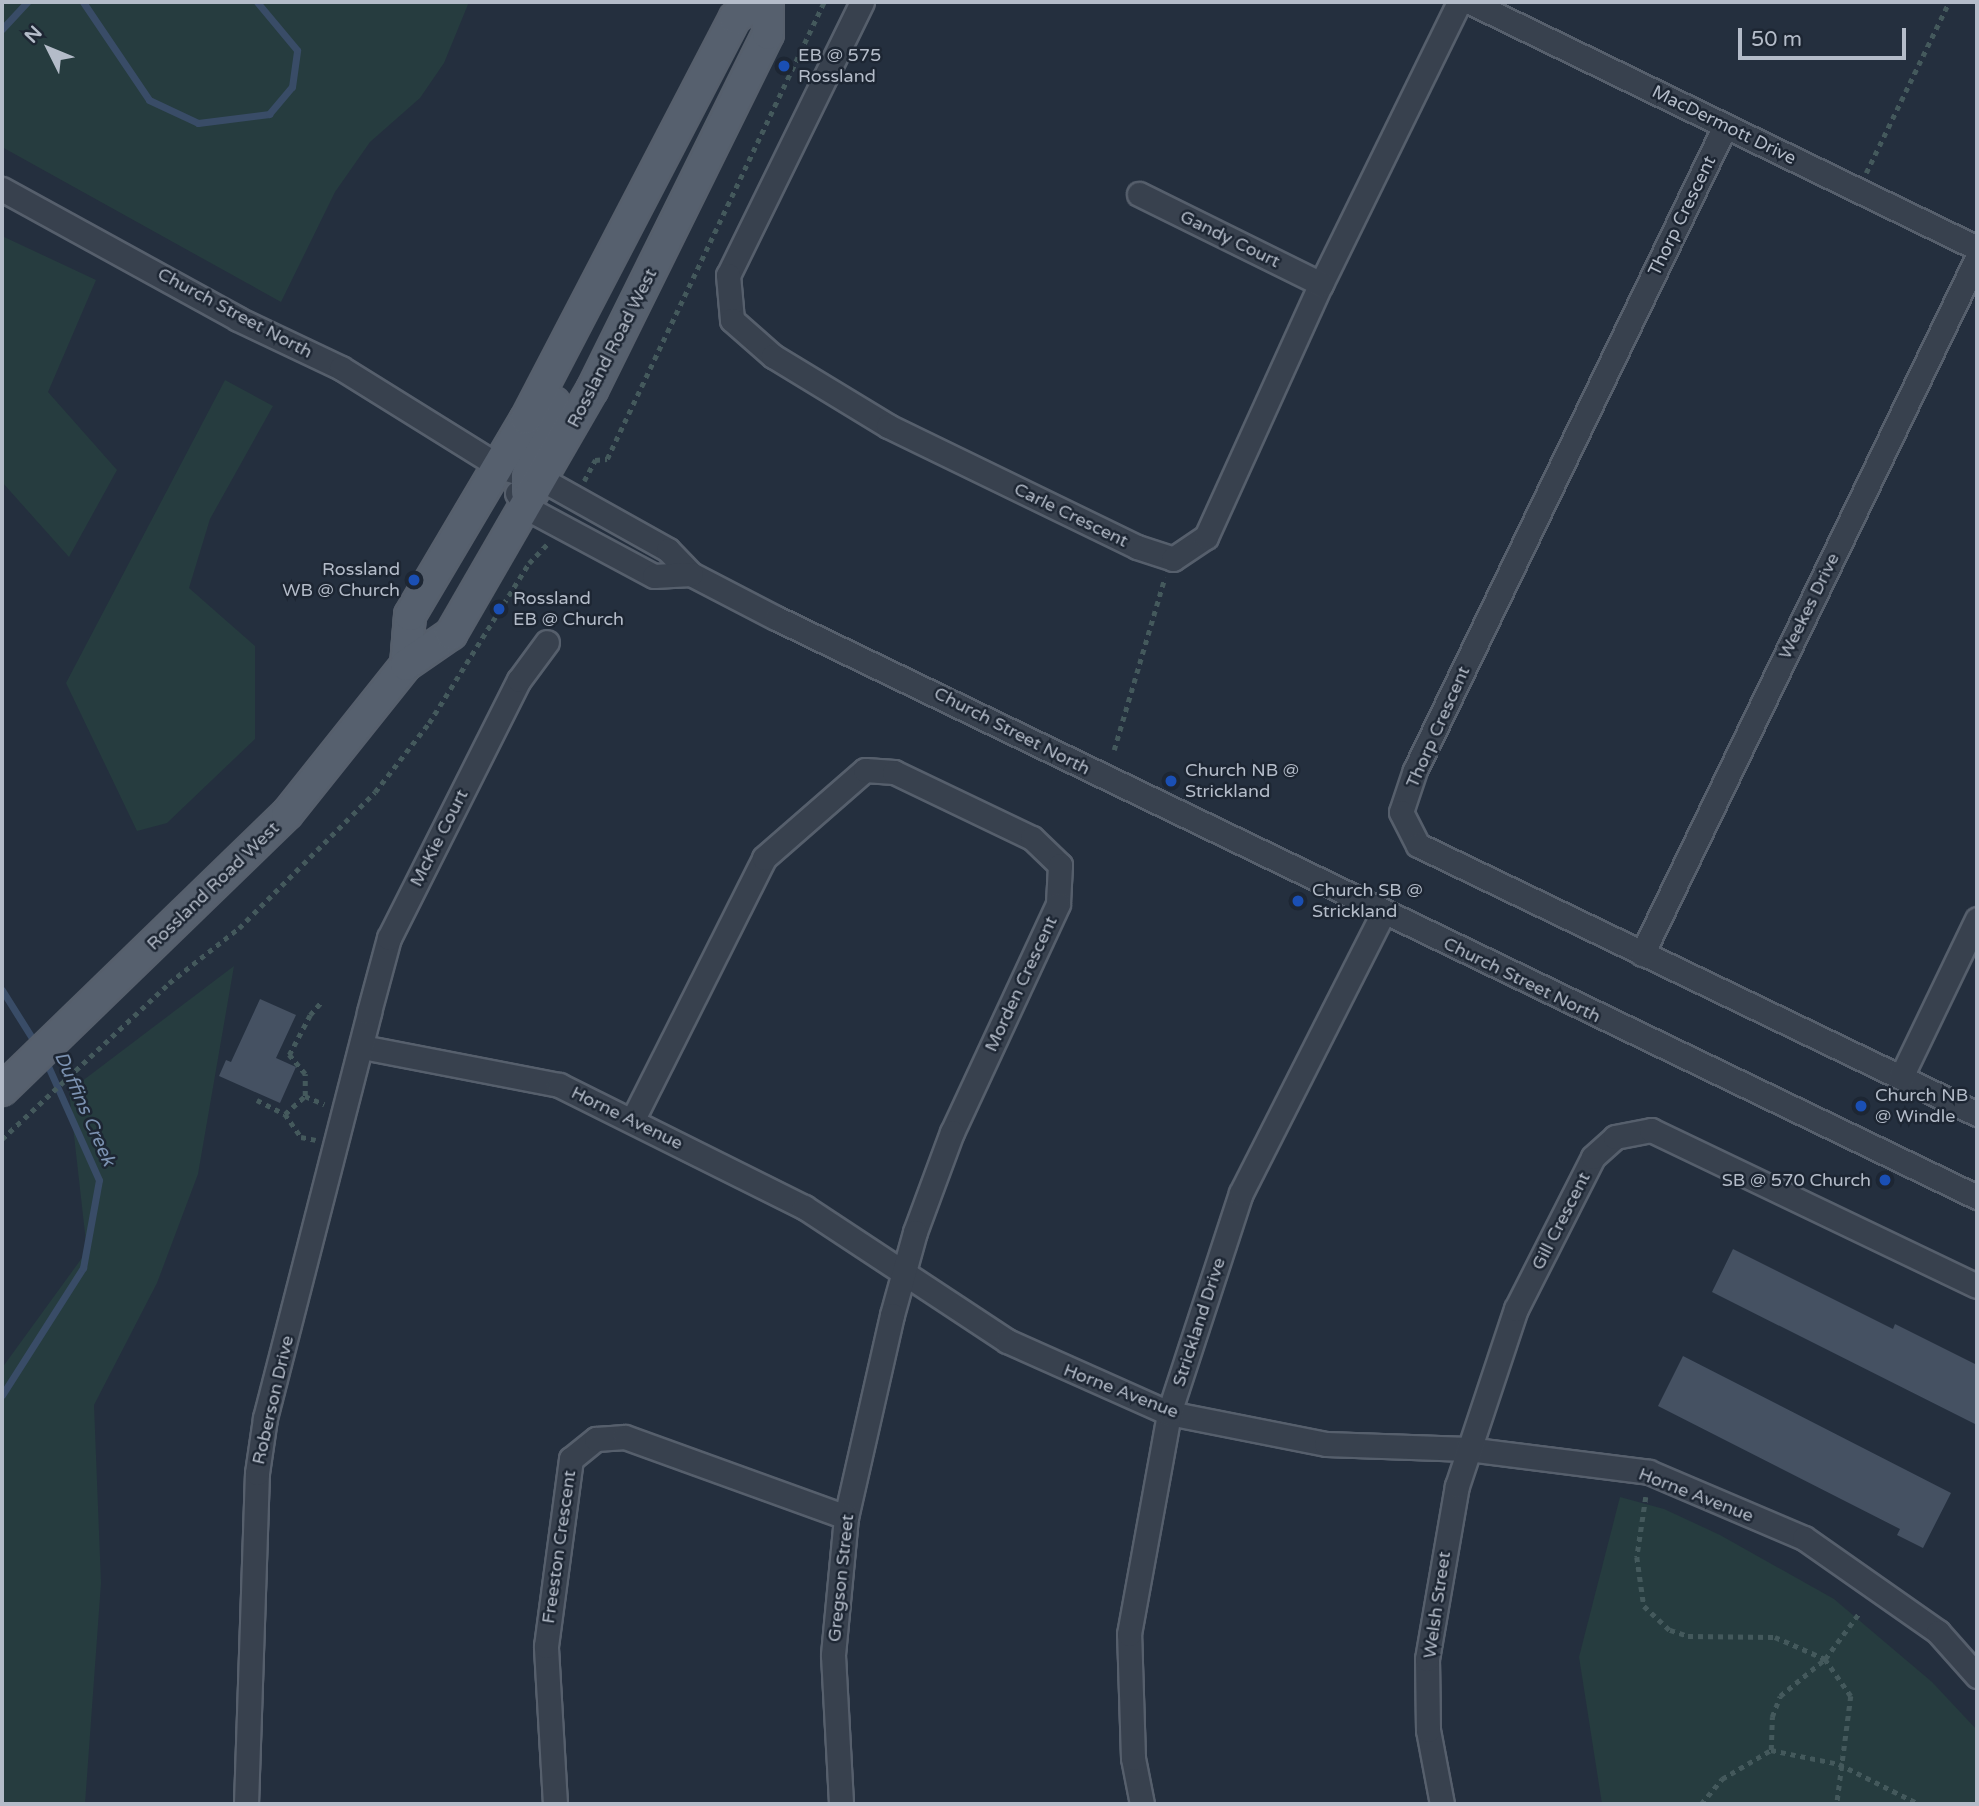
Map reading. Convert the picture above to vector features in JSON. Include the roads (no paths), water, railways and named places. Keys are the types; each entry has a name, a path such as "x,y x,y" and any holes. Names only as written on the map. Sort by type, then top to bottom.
{"main road":[{"name":"Rossland Road West","path":"405,665 410,615 523,474 768,34 768,2"},
{"name":"Rossland Road West","path":"2,1090 287,814 405,665 451,634 527,508 523,474 745,10"}],"street":[{"name":"Carle Crescent","path":"862,2 729,275 732,320 772,356 888,426 1137,547 1173,559 1206,537 1321,284"},
{"path":"1321,284 1459,2"},
{"name":"MacDermott Drive","path":"1470,2 1977,248"},
{"name":"Thorp Crescent","path":"1725,126 1415,770 1401,812 1418,845 1977,1114"},
{"name":"Church Street North","path":"2,189 177,282 238,319 341,368 523,474 574,498 668,550 691,574 1383,913 1977,1197"},
{"name":"Gandy Court","path":"1139,194 1321,284"},
{"name":"Weekes Drive","path":"1642,954 1977,258"},
{"name":"Church Street North","path":"523,474 527,508 654,576 691,574"},
{"name":"McKie Court","path":"362,1047 389,938 519,680 547,642"},
{"name":"Morden Crescent","path":"633,1119 764,858 865,770 894,772 1032,838 1060,865 1058,904 952,1132 903,1273"},
{"name":"Strickland Drive","path":"1142,1804 1132,1758 1129,1634 1169,1413 1241,1194 1383,913"},
{"path":"1901,1077 1977,919"},
{"name":"Horne Avenue","path":"362,1047 559,1085 633,1119 804,1207 1007,1341 1169,1413 1326,1444 1468,1449 1649,1472 1804,1538 1938,1632 1977,1676"},
{"name":"Roberson Drive","path":"246,1804 257,1473 265,1418 362,1047"},
{"name":"Gill Crescent","path":"1468,1449 1516,1309 1593,1157 1615,1137 1651,1130 1977,1286"},
{"name":"Gregson Street","path":"841,1804 833,1655 846,1517 903,1273"},
{"name":"Freeston Crescent","path":"555,1804 546,1646 571,1459 596,1439 625,1437 846,1517"},
{"name":"Welsh Street","path":"1442,1804 1428,1730 1427,1659 1447,1540 1468,1449"}],"waterway":[{"name":"Duffins Creek","path":"2,29 27,2"},
{"name":"Duffins Creek","path":"83,2 149,100 198,123 269,114 292,87 297,50 257,2"},
{"name":"Duffins Creek","path":"2,990 37,1046"},
{"name":"Duffins Creek","path":"2,1395 83,1268 99,1180 45,1059"}],"place":[{"name":"EB @ 575 Rossland","path":"784,66"},
{"name":"Rossland WB @ Church","path":"414,580"},
{"name":"Rossland EB @ Church","path":"499,609"},
{"name":"Church NB @ Strickland","path":"1171,781"},
{"name":"Church SB @ Strickland","path":"1298,901"},
{"name":"Church NB @ Windle","path":"1861,1106"},
{"name":"SB @ 570 Church","path":"1885,1180"}]}
